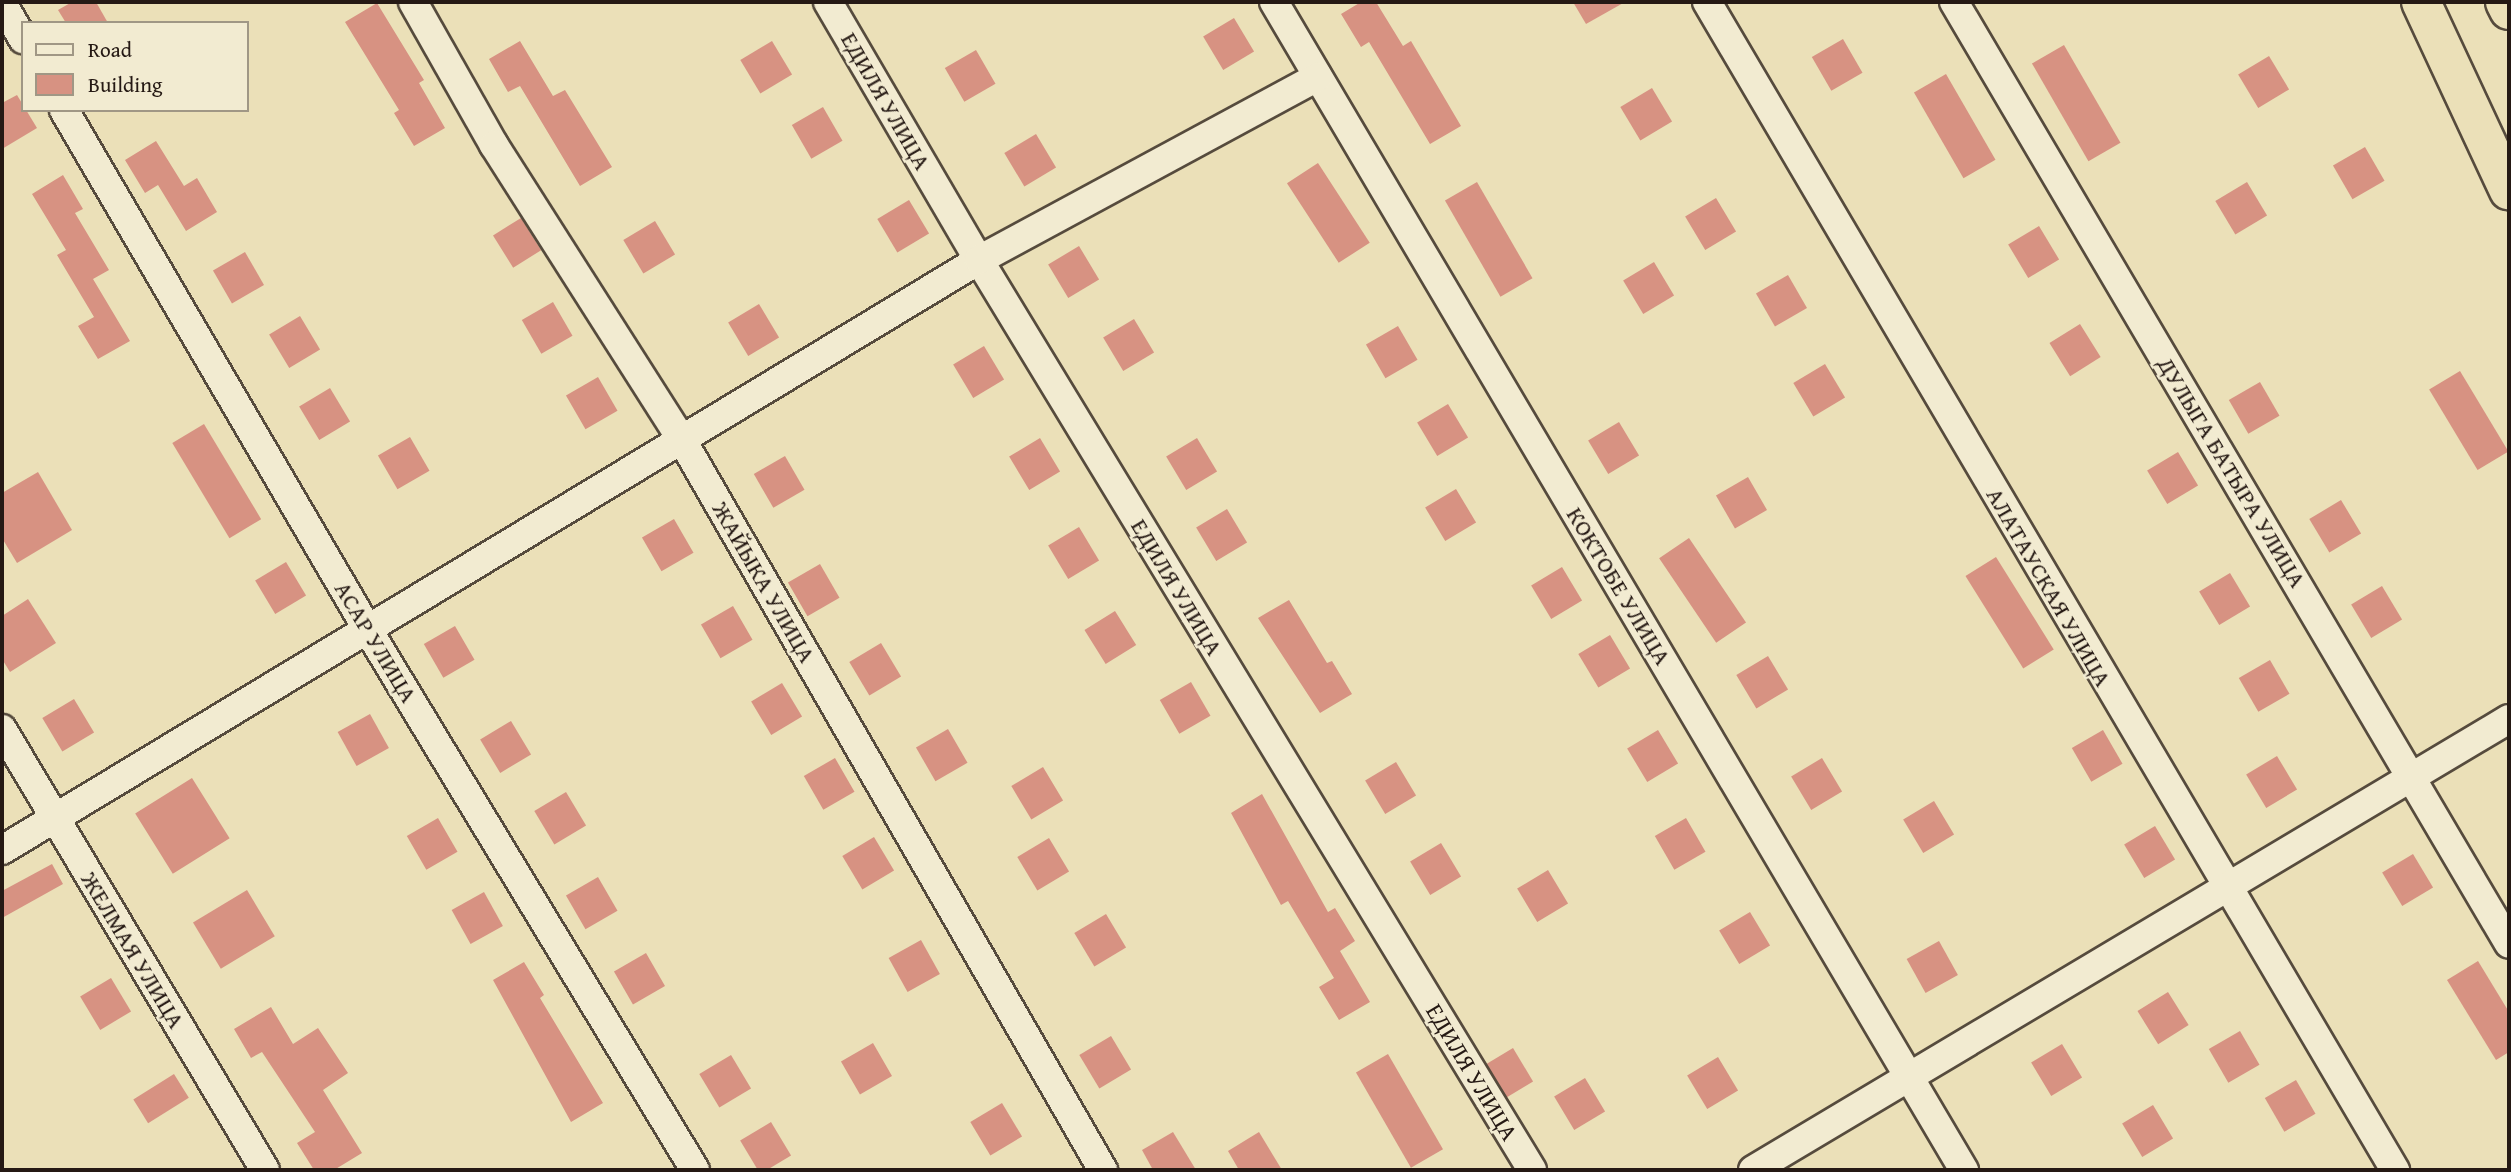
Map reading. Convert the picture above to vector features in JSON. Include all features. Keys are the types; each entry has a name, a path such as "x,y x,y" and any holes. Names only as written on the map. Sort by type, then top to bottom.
{"highway":[{"path":"2421,2 2509,191"},
{"path":"2505,2 2509,10"}],"street":[{"name":"ЖАЙЫКА УЛИЦА","path":"413,2 494,145 682,440 1103,1170"},
{"name":"ЕДИЛЯ УЛИЦА","path":"828,2 979,260 1532,1170"},
{"name":"КОКТОБЕ УЛИЦА","path":"1274,2 1964,1170"},
{"name":"АЛАТАУСКАЯ УЛИЦА","path":"1707,2 2224,886 2395,1170"},
{"name":"ДУЛЫГА БАТЫРА УЛИЦА","path":"1954,2 2412,775 2509,944"},
{"path":"2,3 21,36"},
{"path":"2,850 979,260 1318,77"},
{"name":"АСАР УЛИЦА","path":"65,112 368,630 695,1170"},
{"path":"1753,1170 2224,886 2509,719"},
{"name":"ЖЕЛМАЯ УЛИЦА","path":"2,729 265,1170"}],"building":[{"path":"72,2 96,2 107,21 65,21 58,10"},
{"path":"1361,2 1376,2 1403,46 1411,41 1461,126 1430,144 1369,42 1361,47 1341,14"},
{"path":"1573,2 1625,2 1586,24"},
{"path":"377,3 424,80 419,83 445,128 414,146 394,113 399,110 345,22"},
{"path":"1234,18 1254,51 1223,70 1203,37"},
{"path":"1843,39 1862,73 1831,91 1812,57"},
{"path":"520,41 553,96 565,90 612,167 580,186 520,86 508,92 489,59"},
{"path":"772,41 792,74 760,93 740,60"},
{"path":"2064,45 2120,143 2088,161 2032,64"},
{"path":"976,50 996,84 964,102 945,68"},
{"path":"2269,56 2289,89 2258,108 2238,75"},
{"path":"1946,74 1996,160 1963,178 1914,92"},
{"path":"1652,88 1672,121 1640,140 1620,107"},
{"path":"17,95 21,102 21,112 27,112 37,128 2,149 2,103"},
{"path":"823,107 842,141 811,159 792,125"},
{"path":"1036,134 1056,167 1024,186 1004,153"},
{"path":"156,141 184,186 197,178 217,212 186,231 158,185 145,193 125,160"},
{"path":"2365,147 2384,181 2352,199 2333,166"},
{"path":"1318,163 1370,243 1339,263 1287,183"},
{"path":"63,175 83,209 75,213 109,270 93,279 130,341 98,359 78,326 94,317 57,255 66,250 32,194"},
{"path":"1477,182 1532,278 1500,297 1445,200"},
{"path":"2247,182 2267,215 2235,234 2215,201"},
{"path":"1716,198 1736,231 1705,250 1685,217"},
{"path":"909,200 929,233 897,252 877,219"},
{"path":"521,218 541,250 513,268 493,235"},
{"path":"655,221 675,254 643,273 623,240"},
{"path":"2039,226 2059,259 2028,278 2008,245"},
{"path":"1079,246 1099,279 1068,298 1048,265"},
{"path":"245,252 264,285 232,303 213,270"},
{"path":"1654,262 1674,295 1643,314 1623,281"},
{"path":"1788,275 1807,308 1775,326 1756,294"},
{"path":"553,302 572,336 541,354 522,320"},
{"path":"759,304 779,337 748,356 728,323"},
{"path":"300,316 320,349 289,368 269,335"},
{"path":"1134,319 1154,352 1123,371 1103,338"},
{"path":"2080,324 2101,357 2070,376 2049,343"},
{"path":"1398,326 1418,360 1385,378 1366,344"},
{"path":"984,346 1004,379 973,398 953,365"},
{"path":"1825,364 1845,397 1813,416 1793,383"},
{"path":"2460,371 2508,452 2478,470 2429,390"},
{"path":"598,377 618,411 585,429 566,396"},
{"path":"2260,382 2280,416 2248,434 2229,400"},
{"path":"330,388 350,421 319,440 299,407"},
{"path":"1448,404 1468,437 1437,456 1417,423"},
{"path":"1619,422 1639,455 1608,474 1588,441"},
{"path":"204,424 261,519 229,538 172,443"},
{"path":"410,437 430,471 397,489 378,455"},
{"path":"1040,438 1060,471 1029,490 1009,457"},
{"path":"1197,438 1217,471 1186,490 1166,457"},
{"path":"2178,452 2198,485 2167,504 2147,471"},
{"path":"785,456 804,490 773,508 754,474"},
{"path":"38,472 72,530 17,563 2,538 2,493"},
{"path":"1748,477 1767,510 1735,528 1716,496"},
{"path":"1456,489 1476,522 1445,541 1425,508"},
{"path":"2341,500 2361,533 2329,552 2309,519"},
{"path":"1227,509 1247,542 1216,561 1196,528"},
{"path":"674,519 694,553 661,571 642,538"},
{"path":"1079,527 1099,560 1068,579 1048,546"},
{"path":"1689,538 1746,623 1716,643 1659,558"},
{"path":"1996,557 2054,649 2023,669 1965,576"},
{"path":"286,562 306,595 275,614 255,581"},
{"path":"820,564 840,598 807,616 788,582"},
{"path":"1562,567 1582,600 1551,619 1531,586"},
{"path":"2230,573 2250,606 2219,625 2199,592"},
{"path":"2382,586 2402,619 2371,638 2351,605"},
{"path":"28,599 56,643 10,672 2,659 2,616"},
{"path":"1289,600 1327,663 1332,661 1352,694 1320,713 1258,618"},
{"path":"733,606 752,640 720,658 701,624"},
{"path":"1115,611 1136,645 1106,664 1084,630"},
{"path":"455,626 475,660 443,678 424,644"},
{"path":"1610,635 1630,668 1598,687 1578,654"},
{"path":"881,643 901,676 869,695 849,662"},
{"path":"1768,656 1788,689 1756,708 1736,675"},
{"path":"2270,660 2290,694 2258,712 2239,678"},
{"path":"1191,682 1210,716 1179,734 1160,700"},
{"path":"782,683 802,716 771,735 751,702"},
{"path":"74,699 94,732 62,751 42,718"},
{"path":"370,714 389,748 357,766 338,732"},
{"path":"511,721 531,754 500,773 480,740"},
{"path":"948,729 968,763 935,781 916,748"},
{"path":"1658,730 1678,763 1647,782 1627,749"},
{"path":"2103,730 2122,764 2091,782 2072,748"},
{"path":"2277,756 2297,789 2266,808 2246,775"},
{"path":"835,758 855,792 823,810 804,776"},
{"path":"1822,758 1842,791 1811,810 1791,777"},
{"path":"1396,762 1416,795 1385,814 1365,781"},
{"path":"1043,767 1063,800 1031,819 1011,786"},
{"path":"192,778 230,838 173,874 135,814"},
{"path":"566,792 586,825 554,844 534,811"},
{"path":"1262,794 1328,912 1335,908 1355,941 1340,951 1370,1002 1339,1020 1319,987 1334,978 1288,901 1281,905 1231,813"},
{"path":"1934,801 1954,834 1923,853 1903,820"},
{"path":"438,818 458,852 426,870 407,836"},
{"path":"1686,818 1706,852 1674,870 1655,836"},
{"path":"2155,826 2175,859 2144,878 2124,845"},
{"path":"874,837 894,870 862,889 842,856"},
{"path":"1049,838 1069,871 1037,890 1017,857"},
{"path":"1441,843 1461,876 1430,895 1410,862"},
{"path":"2413,854 2433,887 2402,906 2382,873"},
{"path":"52,864 63,884 2,918 2,891"},
{"path":"1548,870 1568,903 1537,922 1517,889"},
{"path":"598,877 618,911 585,929 566,896"},
{"path":"247,890 275,936 221,969 193,922"},
{"path":"484,892 503,926 471,944 452,910"},
{"path":"1750,912 1770,945 1739,964 1719,931"},
{"path":"1106,914 1126,947 1094,966 1074,933"},
{"path":"921,940 940,974 908,992 889,958"},
{"path":"1939,941 1958,975 1926,993 1907,959"},
{"path":"646,953 665,986 633,1004 614,972"},
{"path":"2478,961 2509,1012 2509,1052 2496,1060 2447,980"},
{"path":"524,962 544,995 540,998 603,1103 571,1122 493,980"},
{"path":"111,978 131,1011 100,1030 80,997"},
{"path":"2168,992 2189,1025 2158,1044 2137,1011"},
{"path":"271,1007 293,1044 318,1028 348,1073 323,1090 362,1153 334,1170 314,1170 297,1143 315,1132 262,1052 251,1058 234,1029"},
{"path":"2240,1031 2260,1065 2228,1083 2209,1049"},
{"path":"1111,1036 1131,1069 1099,1088 1079,1055"},
{"path":"873,1043 892,1076 860,1094 841,1062"},
{"path":"2062,1044 2082,1077 2051,1096 2031,1063"},
{"path":"1513,1048 1533,1081 1507,1097 1486,1064"},
{"path":"1388,1054 1443,1149 1411,1168 1356,1072"},
{"path":"731,1055 751,1088 719,1107 699,1074"},
{"path":"1718,1057 1738,1090 1707,1109 1687,1076"},
{"path":"174,1074 189,1098 148,1123 133,1099"},
{"path":"1585,1078 1605,1111 1574,1130 1554,1097"},
{"path":"2296,1080 2316,1114 2284,1132 2265,1098"},
{"path":"1002,1103 1022,1136 990,1155 970,1122"},
{"path":"2153,1105 2173,1138 2142,1157 2122,1124"},
{"path":"771,1122 791,1155 767,1170 758,1170 740,1141"},
{"path":"1173,1132 1196,1170 1153,1170 1142,1150"},
{"path":"1259,1132 1282,1170 1239,1170 1228,1151"}]}
